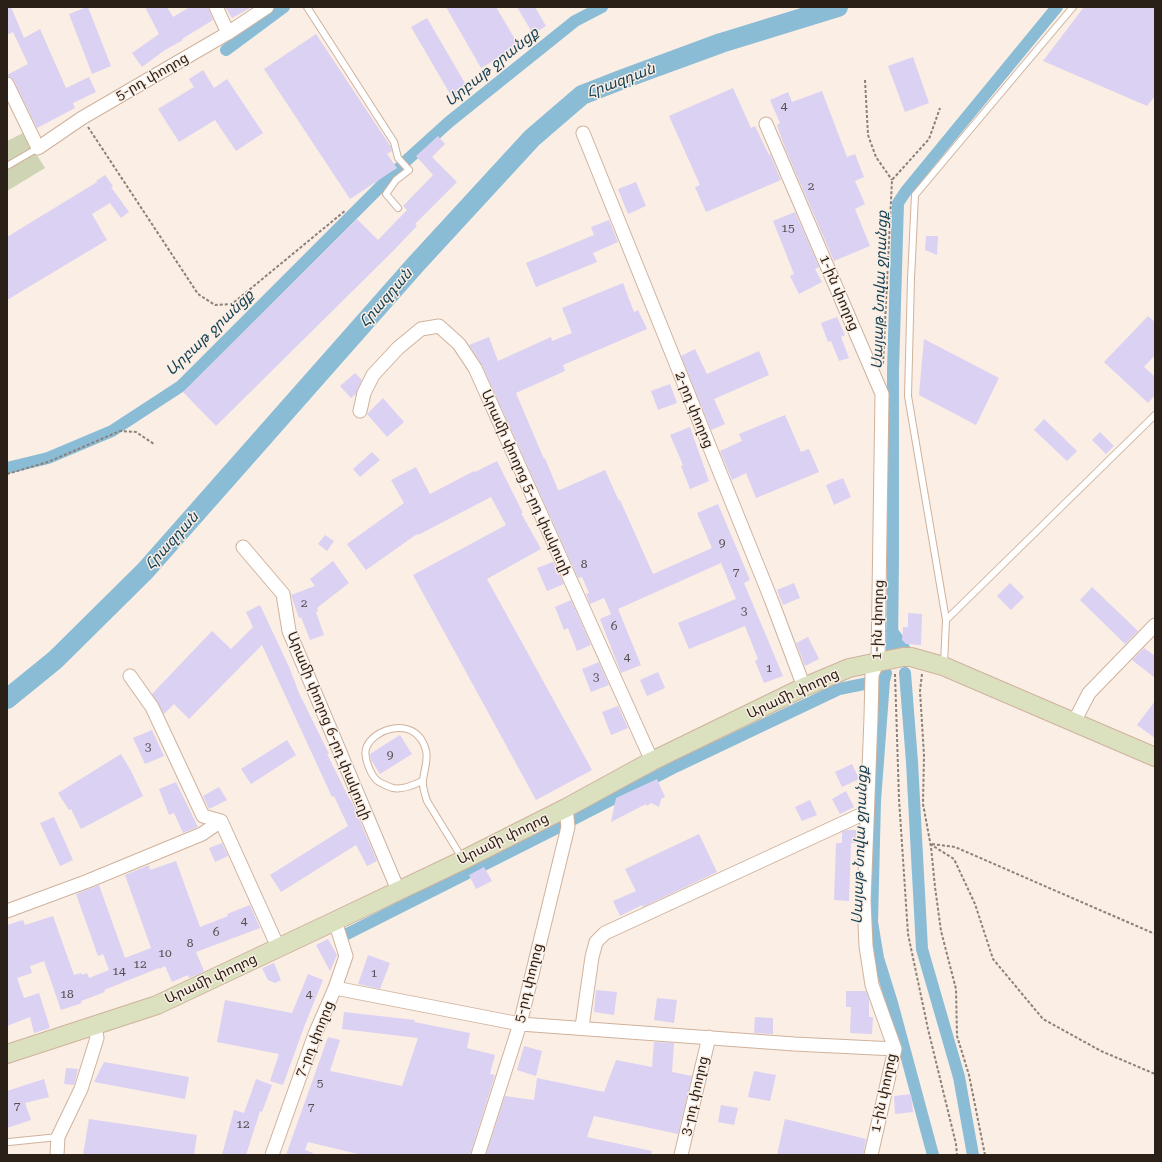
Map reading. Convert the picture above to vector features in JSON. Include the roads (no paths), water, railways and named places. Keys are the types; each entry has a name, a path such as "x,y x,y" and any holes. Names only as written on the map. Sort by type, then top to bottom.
{"main road":[{"name":"Արամի փողոց","path":"7,1054 157,1005 463,860 566,808 652,761 804,687 849,668 902,657 911,657 944,666 1155,757"}],"street":[{"path":"216,7 228,34"},
{"name":"5-րդ փողոց","path":"38,148 82,118 228,34 267,7"},
{"path":"7,84 38,148"},
{"name":"1-ին փողոց","path":"766,124 882,394 886,660 872,675 872,717 864,901 866,946 872,985 895,1049 871,1155"},
{"name":"2-րդ փողոց","path":"583,133 771,599 804,687"},
{"name":"Արամի փողոց 5-րդ փակուղի","path":"360,411 364,393 374,375 398,348 421,329 439,326 459,344 474,368 652,761"},
{"name":"Արամի փողոց 6-րդ փակուղի","path":"243,547 283,594 289,631 398,890"},
{"path":"1074,722 1089,693 1155,625"},
{"path":"130,676 152,707 203,816 221,821"},
{"name":"5-րդ փողոց","path":"478,1155 520,1024 568,827 566,808"},
{"path":"582,1027 592,957 596,942 605,933 867,812"},
{"path":"7,911 88,881 202,834 221,821"},
{"path":"221,821 278,947"},
{"name":"7-րդ փողոց","path":"272,1155 315,1034 335,988 346,956 335,921"},
{"path":"335,988 520,1024 895,1049"},
{"path":"57,1155 58,1137 81,1089 97,1038 95,1026"},
{"name":"3-րդ փողոց","path":"681,1155 709,1037"}],"lane":[{"path":"307,7 394,142 398,158 409,170 396,180 386,194 398,208"},
{"path":"944,666 946,620 908,396 915,195 1073,7"},
{"path":"7,166 38,148"},
{"path":"946,620 1155,415"},
{"path":"422,781 410,787 394,788 378,782 368,765 365,755 366,747 374,737 391,729 401,728 411,730 420,738 427,753 422,781 427,801 463,860"},
{"path":"9,1142 58,1137"}],"waterway":[{"path":"226,50 284,7"},
{"name":"Արբաթ ջրանցք","path":"407,160 449,122 575,21 602,7"},
{"name":"Հրազդան","path":"7,699 55,660 145,571 416,264 532,138 582,95 721,43 838,7"},
{"name":"Սայաթ Նովա ջրանցք","path":"892,649 893,370 898,203 906,191 1057,7"},
{"name":"Արբաթ ջրանցք","path":"7,468 48,458 112,431 181,386 399,168"},
{"name":"Սայաթ Նովա ջրանցք","path":"892,631 904,648"},
{"name":"Սայաթ Նովա ջրանցք","path":"886,673 884,681 875,801 872,922 878,958 892,1003 933,1155"},
{"name":"Սայաթ Նովա ջրանցք","path":"905,673 912,762 922,949 959,1077 973,1155"},
{"path":"572,820 677,766 839,689 869,683"},
{"path":"347,934 561,826"}]}
